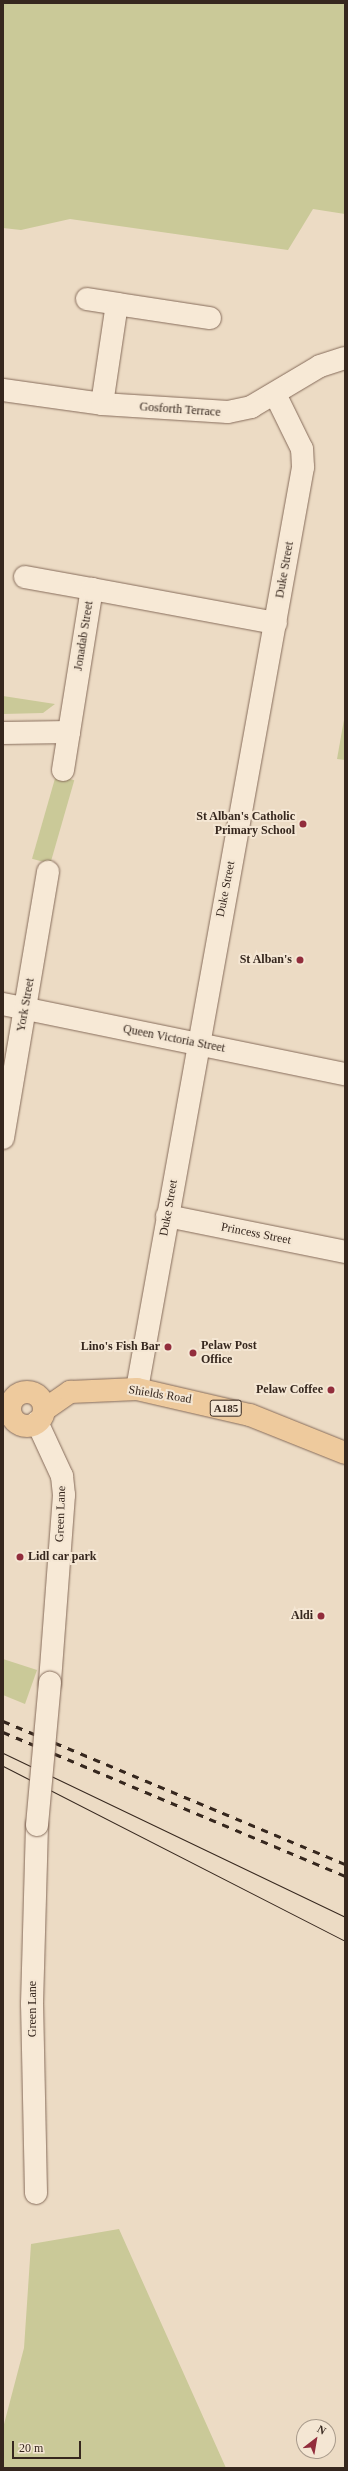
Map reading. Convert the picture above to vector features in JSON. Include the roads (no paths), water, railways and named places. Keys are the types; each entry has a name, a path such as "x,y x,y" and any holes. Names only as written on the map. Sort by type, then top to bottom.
{"main road":[{"name":"Shields Road","path":"40,1416 70,1392 137,1389 250,1415 345,1453"},
{"path":"6,1405 15,1396 31,1392 40,1398 40,1416"}],"street":[{"path":"87,299 210,318"},
{"path":"102,404 118,304"},
{"name":"Gosforth Terrace","path":"3,390 102,404 228,412 275,394 320,366 345,358"},
{"name":"Duke Street","path":"137,1389 197,1043 276,623 303,467 302,449 275,394"},
{"path":"25,577 92,589"},
{"name":"Jonadab Street","path":"63,770 92,589 276,623"},
{"path":"3,733 69,732"},
{"name":"York Street","path":"3,1138 48,872"},
{"name":"Queen Victoria Street","path":"3,1004 345,1074"},
{"name":"Princess Street","path":"168,1216 345,1252"},
{"name":"Green Lane","path":"36,2193 32,2004 37,1825 50,1684 64,1495 62,1476 40,1416"}],"tram line":[{"path":"3,1753 345,1917"},
{"path":"3,1766 345,1941"}],"railway":[{"path":"3,1721 345,1864"},
{"path":"3,1732 345,1876"}],"place":[{"name":"St Alban's Catholic Primary School","path":"303,824"},
{"name":"St Alban's","path":"300,960"},
{"name":"Lino's Fish Bar","path":"168,1347"},
{"name":"Pelaw Post Office","path":"193,1353"},
{"name":"Pelaw Coffee","path":"331,1390"},
{"name":"Lidl car park","path":"20,1557"},
{"name":"Aldi","path":"321,1616"}]}
